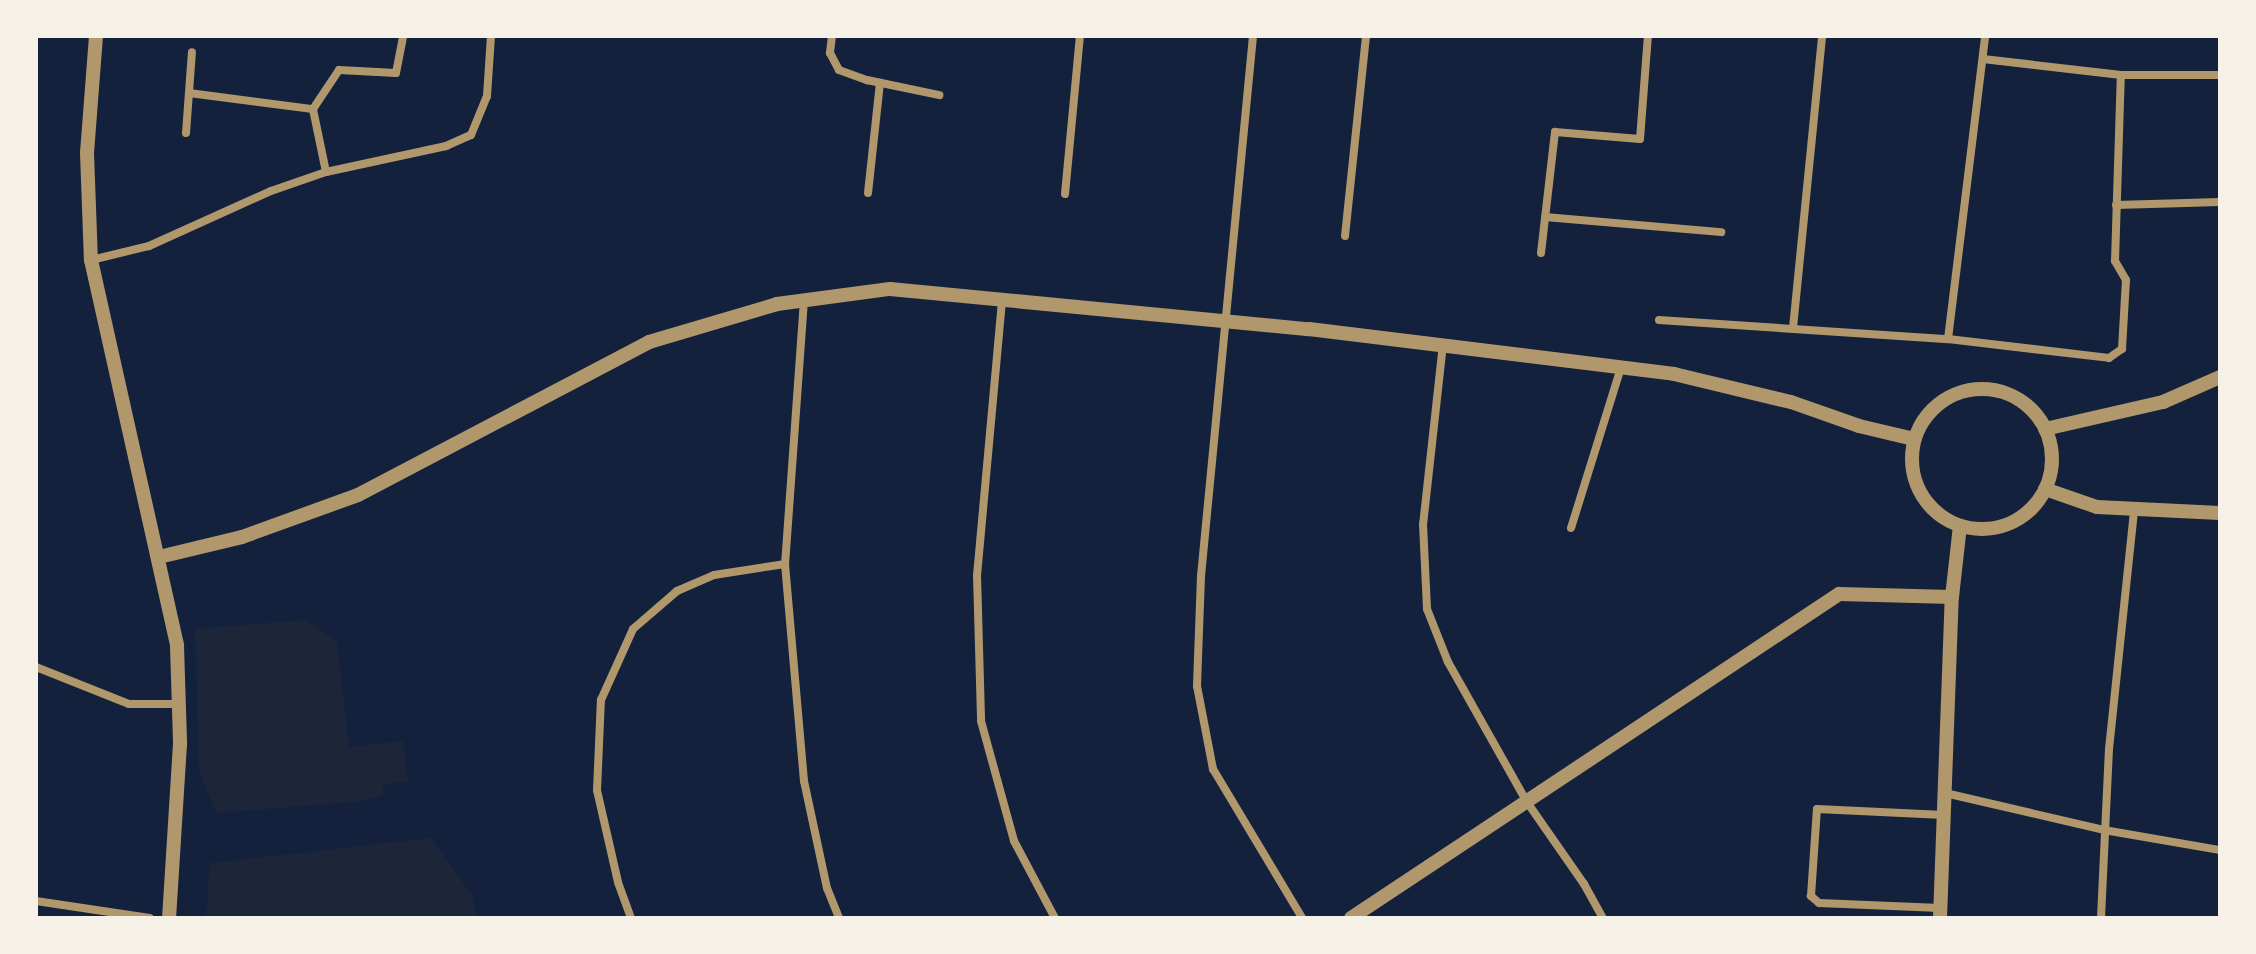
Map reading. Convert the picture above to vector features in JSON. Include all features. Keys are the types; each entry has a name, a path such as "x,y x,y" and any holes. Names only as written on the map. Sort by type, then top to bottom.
{"street":[{"path":"96,36 87,153 91,260 177,646 180,704 176,838 169,918"},
{"path":"326,172 313,109 339,70 396,73 403,36"},
{"path":"91,260 149,246 271,191 326,172 424,148 446,146 471,135 487,96 491,36"},
{"path":"832,36 830,53 839,70 880,83 939,95"},
{"path":"1065,194 1080,36"},
{"path":"1253,36 1201,576 1197,686 1213,769 1302,918"},
{"path":"1345,236 1366,36"},
{"path":"1541,253 1555,132 1640,139 1648,36"},
{"path":"1793,328 1822,36"},
{"path":"1948,339 1985,36"},
{"path":"186,133 192,52"},
{"path":"1983,59 2121,75 2220,75"},
{"path":"1659,320 1948,339 2109,358 2122,349 2126,280 2115,261 2121,75"},
{"path":"868,193 880,83"},
{"path":"189,93 313,109"},
{"path":"2116,205 2220,202"},
{"path":"1545,217 1721,232"},
{"path":"159,557 242,537 358,495 649,342 777,304 890,289 1443,344 1674,374 1791,402 1859,426 1914,439"},
{"path":"804,300 785,564 804,781 827,888 839,918"},
{"path":"1002,301 977,575 981,721 1014,841 1055,918"},
{"path":"1443,344 1423,524 1427,609 1448,662 1527,802 1584,884 1603,918"},
{"path":"1571,528 1621,367"},
{"path":"2045,429 2163,402 2220,377"},
{"path":"1989,389 2012,396 2031,409 2045,429 2051,449 2051,469 2045,489 2034,506 2018,519 2000,527 1980,530 1960,526 1940,516 1925,501 1915,482 1912,460 1914,439 1925,418 1943,401 1965,391 1989,389"},
{"path":"2045,489 2097,507 2220,513"},
{"path":"2101,918 2109,749 2134,510"},
{"path":"1944,815 1817,809 1811,896 1819,903 1940,913 1945,793 1952,597 1960,526"},
{"path":"631,918 618,882 597,790 601,700 633,629 677,591 714,575 785,564"},
{"path":"1351,918 1839,594 1952,597"},
{"path":"36,667 129,704 180,704"},
{"path":"1945,793 2104,830 2220,850"},
{"path":"36,901 150,918"}],"shaded area":[{"path":"306,620 337,641 349,747 403,741 408,781 383,785 383,795 362,801 216,813 199,770 195,629"},
{"path":"431,838 472,895 477,918 206,918 210,863"}]}
